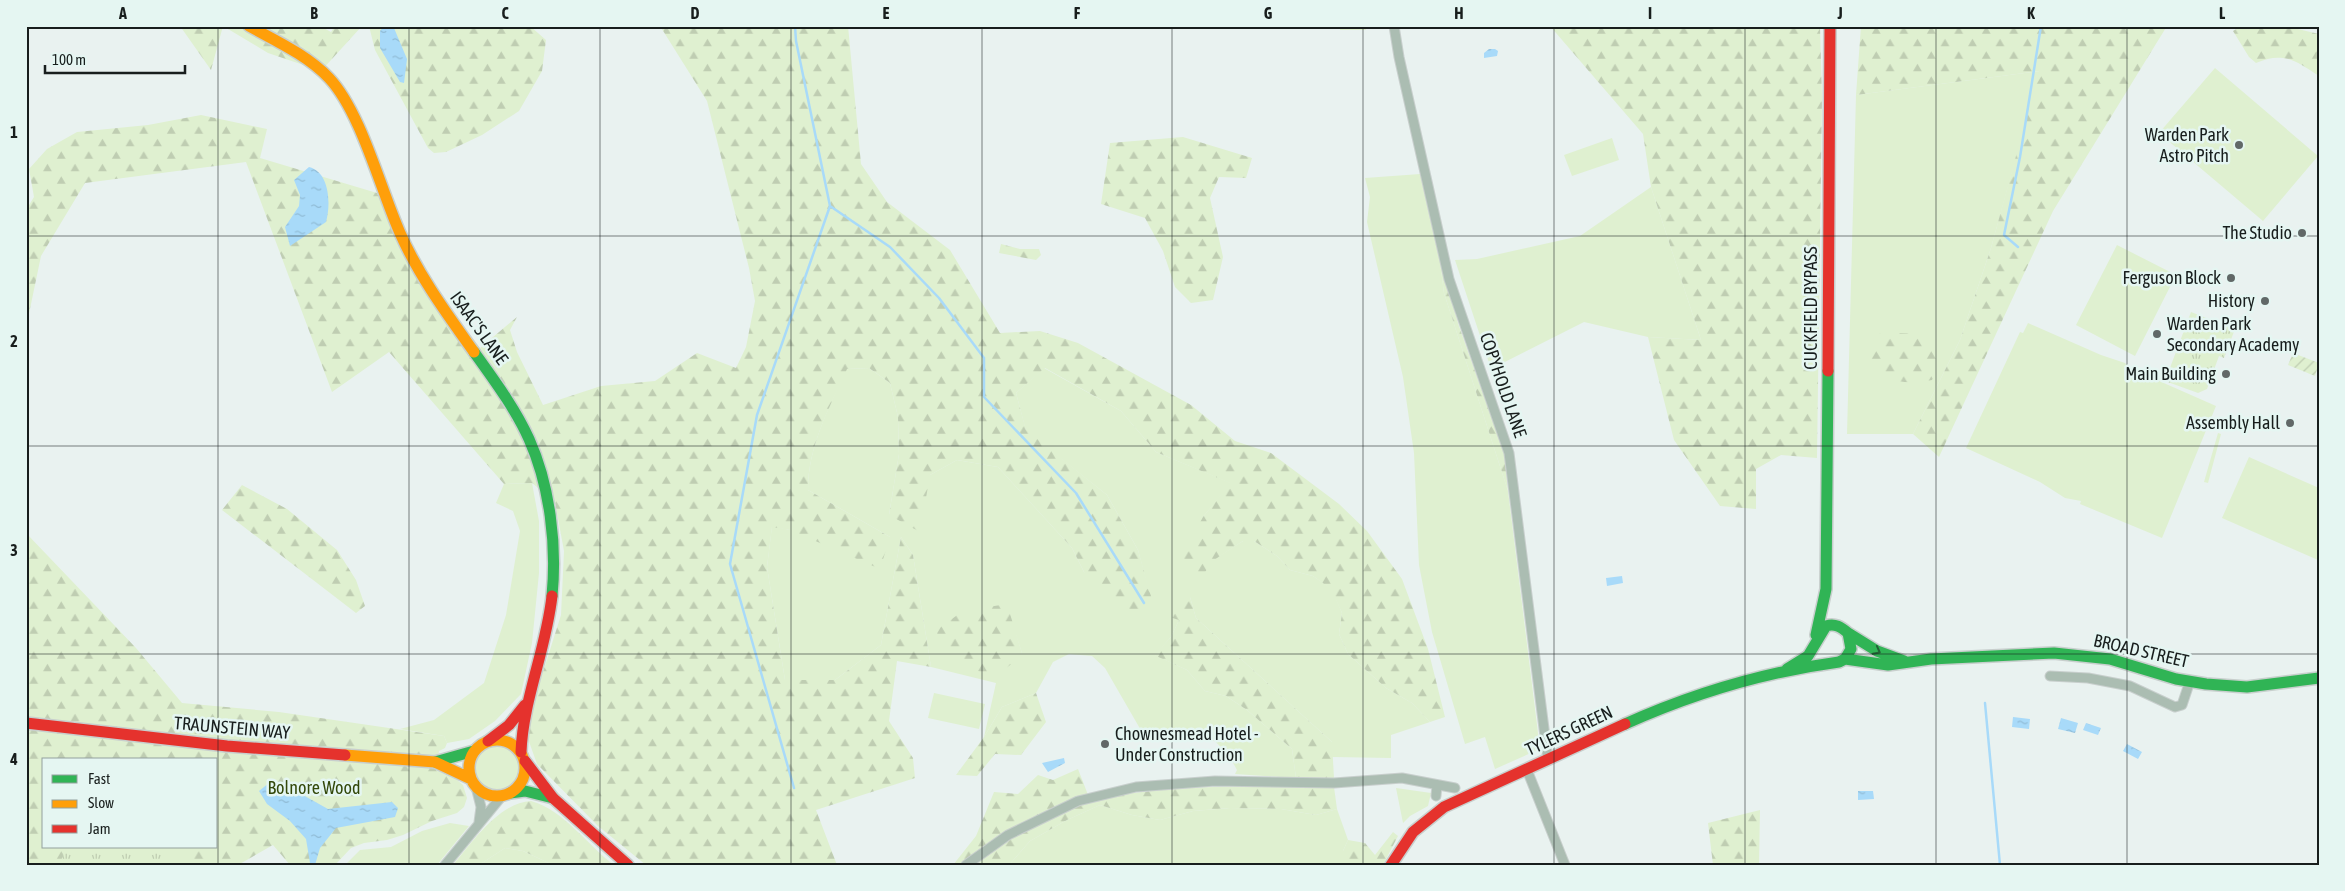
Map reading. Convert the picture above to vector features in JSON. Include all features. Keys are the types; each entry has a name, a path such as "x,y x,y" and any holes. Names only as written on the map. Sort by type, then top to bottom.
{"main road":[{"name":"ISAAC'S LANE","path":"249,26 321,71 337,88 352,114 405,245 428,286 492,375 537,460 550,523 554,559 552,597 546,638 521,729 523,757"},
{"name":"CUCKFIELD BYPASS","path":"1816,638 1826,589 1830,26"},
{"name":"CUCKFIELD BYPASS","path":"1826,589 1836,620 1846,631"},
{"path":"1838,626 1877,651 1909,662 1888,665 1845,659 1833,663 1821,658 1817,654 1816,638 1826,627 1838,626"},
{"path":"1845,659 1851,649 1846,631"},
{"name":"TYLERS GREEN","path":"1787,669 1807,657 1816,638"},
{"name":"BROAD STREET","path":"1909,662 2031,653 2110,659 2206,684 2247,687 2319,678"},
{"name":"TYLERS GREEN","path":"1391,865 1404,842 1426,817 1658,708 1723,686 1787,669 1833,663"},
{"name":"ISAAC'S LANE","path":"488,741 509,725 527,703"},
{"name":"TRAUNSTEIN WAY","path":"26,723 227,746 435,762 474,751"},
{"path":"554,798 525,791 492,796 474,783 469,764 474,751 488,741 506,741 523,757 554,798 628,865"},
{"path":"506,794 523,779 523,757"},
{"name":"TRAUNSTEIN WAY","path":"435,762 474,783"}],"street":[{"name":"COPYHOLD LANE","path":"1394,26 1399,57 1449,279 1509,452 1548,760"},
{"path":"2050,676 2088,678 2130,686 2175,707 2182,704 2190,681"},
{"path":"1528,770 1565,865"},
{"path":"966,865 1008,836 1078,801 1136,787 1215,781 1334,783 1402,778 1455,788"},
{"path":"474,783 481,807 479,822"},
{"path":"1436,796 1437,785"},
{"path":"445,865 479,822 486,817 506,794"}],"green space":[{"path":"180,26 223,26 211,70"},
{"path":"223,26 320,26 331,32 335,26 362,26 321,71 268,53"},
{"path":"369,26 530,26 546,40 542,71 519,111 482,135 446,152 434,153 428,148 375,50"},
{"path":"660,26 848,26 861,164 887,202 950,250 1000,333 1040,331 1078,343 1191,405 1235,441 1271,453 1339,504 1367,531 1402,579 1428,649 1445,717 1430,722 1412,703 1386,688 1348,654 1339,634 1342,613 1331,589 1313,576 1290,570 1277,556 1254,541 1243,541 1214,560 1197,583 1178,563 1203,517 1230,483 1156,452 1121,411 1045,368 1016,393 1026,430 1107,495 1138,550 1155,610 1139,615 1099,590 1084,572 1072,548 998,467 957,460 930,475 920,532 889,515 899,454 898,417 890,383 869,368 847,369 816,443 809,474 808,490 890,537 880,569 790,530 772,527 767,567 785,680 835,680 881,645 901,537 913,555 931,667 897,661 889,721 913,758 915,778 816,810 837,865 646,865 598,826 537,764 527,736 531,710 561,615 564,551 555,502 532,483 504,484 389,352 332,392 246,162 85,183 41,256 26,328 26,210 34,197 29,169 47,149 77,132 148,125 201,115 267,129 260,158 377,193 401,245 480,348 517,317 510,330 517,352 543,405 601,386 655,381 697,353 736,368 746,347 755,301 749,268 707,101"},
{"path":"1340,26 1366,26 1366,30 1340,30"},
{"path":"1550,26 1820,26 1822,98 1817,458 1781,455 1756,469 1756,509 1720,506 1674,440 1648,337 1701,340 1651,187 1643,134"},
{"path":"1861,26 2167,26 2053,211 1939,457 1913,434 1960,340 1991,248 2039,71 1856,95"},
{"path":"2241,26 2285,26 2319,34 2319,76 2289,59 2274,58 2256,63 2249,57 2233,31"},
{"name":"Warden Park Astro Pitch","path":"2215,68 2318,156 2263,221 2159,133"},
{"path":"2040,71 1991,248 1960,340 1913,434 1847,434 1856,95"},
{"path":"1183,137 1252,158 1246,178 1219,177 1210,198 1223,257 1213,300 1191,303 1175,287 1163,251 1145,218 1101,204 1110,143"},
{"path":"1612,138 1619,160 1572,176 1564,155"},
{"path":"1420,174 1440,262 1444,293 1508,491 1540,749 1495,769 1485,737 1465,744 1432,632 1419,565 1414,453 1403,377 1367,222 1370,197 1365,178"},
{"path":"1651,187 1701,340 1648,337 1584,322 1491,369 1455,260 1477,259 1580,236"},
{"path":"1001,244 1020,249 1039,249 1041,255 1036,260 999,253"},
{"path":"2117,245 2176,275 2135,356 2076,325"},
{"path":"1440,262 1459,326 1504,453 1508,491 1444,293"},
{"path":"2191,312 2235,329 2224,358 2219,356 2207,389 2198,393 2165,381"},
{"path":"2028,323 2101,355 2125,363 2132,369 2216,406 2162,538 2080,504 2081,501 2065,498 2040,482 1966,448 2020,332 2023,333"},
{"path":"1878,334 1922,334 1942,350 1943,358 1932,380 1897,381 1883,374 1869,362 1870,349"},
{"path":"2293,353 2319,363 2315,376 2288,365"},
{"path":"869,368 890,383 898,417 899,454 889,515 930,475 957,460 998,467 1072,548 1084,572 1154,610 1138,550 1107,495 1026,431 1016,393 1044,368 1121,411 1156,452 1231,483 1203,517 1197,582 1213,560 1243,541 1254,541 1277,556 1290,570 1313,576 1332,589 1342,613 1339,634 1348,654 1386,688 1412,703 1430,722 1391,735 1391,758 1332,757 1332,742 1196,618 1190,597 1171,637 1155,655 1187,670 1205,691 1226,696 1247,710 1292,749 1296,778 1235,774 1237,770 1220,746 1210,738 1199,734 1187,731 1174,731 1146,739 1105,668 1092,656 1069,654 1053,662 1036,693 1002,707 984,737 996,683 931,667 913,555 901,537 881,645 835,680 785,680 767,567 772,526 790,530 890,537 808,490 809,474 816,443 846,369","holes":["1016,635 1022,653 983,673"]},
{"path":"2218,433 2221,434 2208,483 2204,482"},
{"path":"2249,457 2319,488 2318,560 2222,518"},
{"path":"532,483 539,521 539,573 532,643 521,694 495,721 469,739 447,743 444,736 400,729 434,720 484,683 506,615 520,531 513,511 496,503 504,484"},
{"path":"242,485 287,509 337,550 356,580 365,606 356,613 222,510"},
{"name":"Bolnore Wood","path":"26,533 136,648 182,703 279,712 444,736 447,743 445,748 439,751 436,770 456,779 463,785 467,798 464,807 457,813 432,821 403,835 387,840 364,843 351,848 335,865 290,865 273,845 238,865 26,865"},
{"path":"1173,597 1190,597 1196,618 1332,742 1334,778 1296,778 1292,749 1247,710 1226,696 1205,691 1187,670 1154,655 1171,637 1179,620 1163,615"},
{"path":"1007,604 1022,653 1005,669 994,673 984,673 974,669 965,664 935,631 963,611"},
{"path":"934,693 985,704 979,729 928,718"},
{"path":"1036,693 1046,722 1021,755 995,754 977,776 956,775 984,737 1002,707"},
{"path":"497,744 510,748 516,754 520,767 516,780 510,786 497,790 484,786 478,780 474,767 478,754 484,748"},
{"path":"1078,769 1090,800 1151,791 1212,787 1334,787 1337,809 1316,815 1281,809 1230,808 1193,811 1160,820 1132,815 1100,805 1067,820 1030,841 1009,865 953,865 976,836 994,792 1018,794 1038,775 1053,780"},
{"path":"1396,788 1431,793 1428,806 1410,816 1403,823"},
{"path":"531,801 554,812 565,820 614,865 553,865 523,851 505,848 479,865 453,865 478,835 498,816 508,808"},
{"path":"1100,805 1132,815 1160,820 1193,811 1230,808 1281,809 1316,815 1337,809 1348,840 1343,851 1343,865 1009,865 1030,841 1067,820"},
{"path":"1760,810 1759,865 1713,865 1708,823"},
{"path":"450,823 469,826 437,865 345,865 360,850 391,847 422,831"},
{"path":"1393,832 1398,836 1383,865 1343,865 1343,851 1348,840 1365,843 1375,855"},
{"path":"67,848 180,848 178,865 59,865"},
{"path":"505,848 523,851 553,865 479,865"}],"water":[{"path":"384,26 394,28 407,59 404,83 400,82 380,48 380,31"},
{"path":"1489,49 1498,51 1497,56 1484,58 1484,53"},
{"path":"309,167 316,170 325,182 328,198 328,215 326,222 290,246 285,227 299,206 300,195 294,180"},
{"path":"1622,576 1623,583 1607,586 1606,578"},
{"path":"2013,717 2030,719 2029,729 2012,727"},
{"path":"2061,718 2078,723 2075,733 2058,729"},
{"path":"2086,723 2101,728 2098,735 2083,730"},
{"path":"2127,744 2142,752 2138,759 2123,751"},
{"path":"1064,758 1065,763 1048,772 1042,763"},
{"path":"269,783 285,785 328,809 392,802 398,808 395,817 336,828 320,848 315,865 310,863 306,839 290,821 267,804 259,791"},
{"path":"1858,791 1873,791 1874,799 1858,800"}],"waterway":[{"path":"794,788 730,564 757,415 830,206 796,41 795,26"},
{"path":"2018,247 2004,235 2020,157 2041,26"},
{"path":"830,206 890,247 939,298 984,358 984,397 1076,493 1144,603"},
{"path":"1985,703 2000,865"}],"traffic: fast":[{"path":"474,352 517,416 536,457 547,496 550,516 553,557 552,596"},
{"path":"1816,635 1826,589 1828,371"},
{"path":"1625,724 1703,693 1730,685 1811,666 1839,662 1845,659 1851,649 1848,633 1838,626 1826,626 1808,656 1787,669"},
{"path":"1848,633 1877,651 1904,661"},
{"path":"1845,659 1888,665 1931,659 2054,653 2110,659 2176,679 2206,684 2247,687 2319,678"},
{"path":"435,762 474,751"},
{"path":"510,793 525,791 553,798"}],"traffic: slow":[{"path":"249,26 311,62 329,78 340,93 351,110 360,130 408,249 434,294 474,352"},
{"path":"492,740 502,740 517,748 523,757 525,768 523,779 517,788 502,796 492,796 481,791 474,784 469,773 469,763 474,752 481,745 492,740"},
{"path":"345,755 435,762 471,779"}],"traffic: jam":[{"path":"1828,371 1830,26"},
{"path":"521,752 526,713 545,636 552,596"},
{"path":"488,741 509,725 525,705"},
{"path":"26,723 227,746 345,755"},
{"path":"1391,865 1413,832 1444,807 1625,724"},
{"path":"525,761 553,798 628,865"}],"place":[{"name":"Warden Park Astro Pitch","path":"2239,145"},
{"name":"The Studio","path":"2302,233"},
{"name":"Ferguson Block","path":"2231,278"},
{"name":"History","path":"2265,301"},
{"name":"Warden Park Secondary Academy","path":"2157,334"},
{"name":"Main Building","path":"2226,374"},
{"name":"Assembly Hall","path":"2290,423"},
{"name":"Chownesmead Hotel - Under Construction","path":"1105,744"}]}
